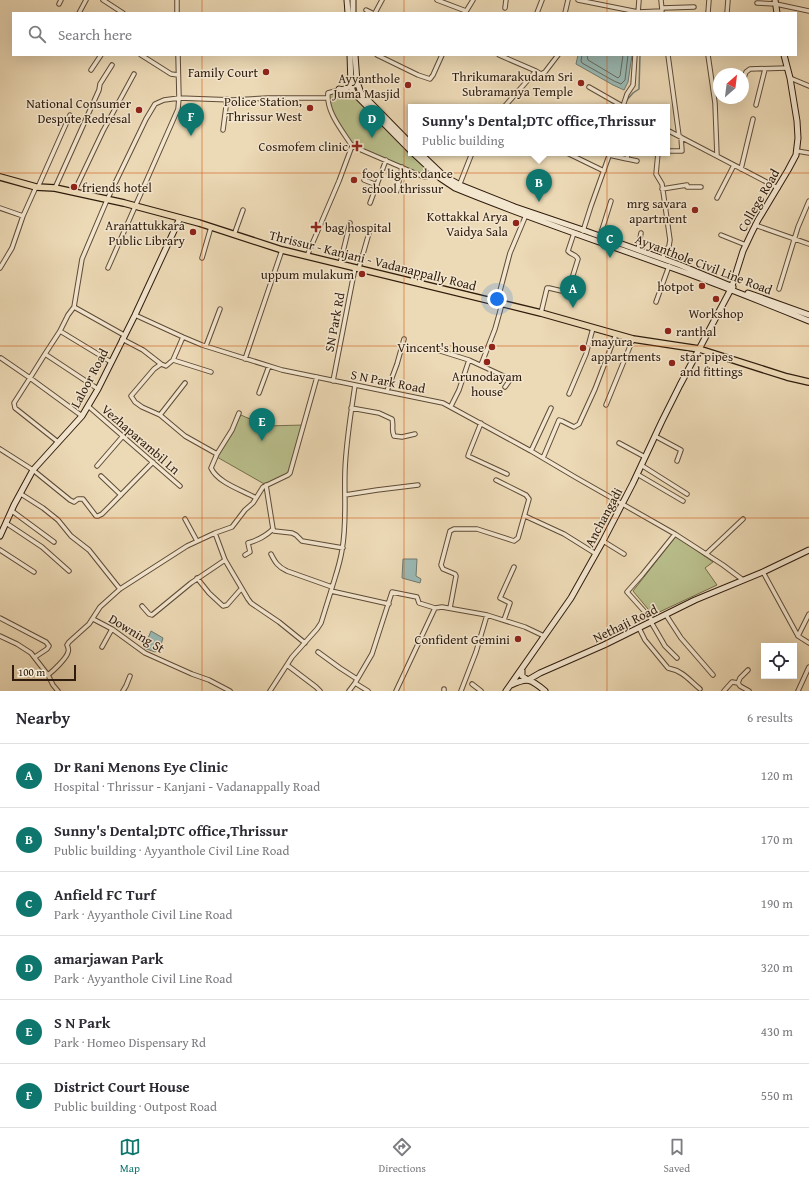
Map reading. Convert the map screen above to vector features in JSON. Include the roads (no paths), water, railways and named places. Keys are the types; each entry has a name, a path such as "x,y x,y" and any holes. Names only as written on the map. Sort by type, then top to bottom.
{"main road":[{"path":"347,0 348,12"},
{"path":"353,0 353,12"},
{"path":"776,2 777,12"},
{"name":"Ayyanthole Civil Line Road","path":"350,56 351,86 408,141"},
{"name":"Ayyanthole Civil Line Road","path":"355,56 358,93 408,148"},
{"name":"College Road","path":"699,349 731,288 746,245 755,225 778,188 797,151 797,121 790,78 784,56"},
{"path":"339,89 358,93"},
{"name":"Ayyanthole Civil Line Road","path":"416,156 433,172 459,187 511,207 584,230 669,266 809,315"},
{"name":"Ayyanthole Civil Line Road","path":"423,156 443,178"},
{"name":"Thrissur - Kanjani - Vadanappally Road","path":"0,177 37,187 55,188 180,218 282,250 541,313 632,338 699,349 780,375 809,382"},
{"name":"Ayyanthole Civil Line Road","path":"511,207 526,215 574,234 663,259 731,288"},
{"name":"Laloor Road","path":"0,536 33,470 82,416 98,389 135,315 180,218"},
{"path":"731,288 809,320"},
{"name":"Anchangadi","path":"506,691 571,598 596,554 699,349"},
{"name":"Nethaji Road","path":"510,686 518,682 528,680 540,672 604,646 695,600 763,572 809,550"},
{"path":"522,670 522,676 535,683 545,691"}],"street":[{"path":"59,4 61,0"},
{"path":"80,12 86,0"},
{"path":"103,0 121,12"},
{"path":"177,0 177,12"},
{"path":"376,12 382,0"},
{"path":"437,0 466,12 473,0"},
{"path":"505,8 506,0"},
{"path":"536,12 542,0"},
{"path":"565,12 568,0"},
{"path":"578,0 633,12"},
{"path":"638,12 639,0"},
{"path":"661,0 662,11"},
{"path":"708,0 708,12"},
{"path":"727,12 728,0"},
{"path":"757,3 776,2 809,11"},
{"path":"650,12 694,7"},
{"path":"366,10 370,12"},
{"path":"91,70 100,56"},
{"path":"143,56 171,74 178,75"},
{"path":"108,268 178,109 178,56"},
{"path":"379,56 418,76 430,79 442,56"},
{"path":"505,56 543,74 557,56"},
{"path":"624,104 627,94 633,85 635,56"},
{"path":"668,56 682,151 670,151"},
{"path":"708,56 715,103 716,156"},
{"path":"55,188 99,90 100,84 112,65"},
{"path":"749,70 787,68"},
{"path":"756,105 765,69"},
{"path":"507,104 536,71"},
{"path":"74,193 103,131 134,74"},
{"path":"790,78 809,86"},
{"path":"357,85 328,93 327,98 333,115 352,146 424,177 429,176 433,172"},
{"path":"589,87 619,104"},
{"path":"58,442 15,408 14,403 74,307 82,259 107,200 146,119 155,104 164,100 179,98 242,100 268,98 327,98"},
{"path":"223,130 227,99"},
{"path":"0,268 12,248 23,216 70,115"},
{"path":"741,169 753,119"},
{"path":"670,132 778,188"},
{"path":"307,256 339,182 352,146"},
{"path":"797,151 809,153"},
{"path":"459,187 471,156"},
{"path":"573,156 604,171"},
{"path":"582,236 608,156"},
{"path":"616,156 627,159 628,156"},
{"path":"617,156 637,161"},
{"path":"658,156 656,174 661,182 670,240 669,246 664,251 663,259"},
{"path":"370,203 386,160"},
{"path":"717,198 734,165"},
{"path":"397,191 402,167"},
{"path":"364,180 376,185"},
{"path":"662,189 687,185 687,187 701,187"},
{"path":"600,236 611,201"},
{"path":"779,289 798,227 809,201"},
{"path":"0,208 23,216"},
{"path":"234,235 243,210"},
{"path":"481,365 494,329 510,253 526,215"},
{"path":"340,264 350,222"},
{"path":"755,225 809,244"},
{"path":"202,258 212,227"},
{"name":"SN Park Rd","path":"333,381 357,268 369,233"},
{"path":"639,252 642,233"},
{"path":"541,313 548,288 566,292 569,288 578,259 568,251 574,234"},
{"path":"721,235 746,245"},
{"path":"246,359 282,250"},
{"path":"656,302 669,266"},
{"path":"74,307 166,366 173,360 183,337"},
{"path":"206,346 220,309"},
{"name":"S N Park Road","path":"135,315 206,346 282,370 443,402 622,504"},
{"path":"569,394 586,354 593,328"},
{"path":"60,331 111,362"},
{"path":"543,458 559,420 562,420 574,427 579,424 616,334"},
{"path":"606,405 632,338"},
{"path":"387,391 404,339"},
{"path":"434,349 469,360 510,379 505,387"},
{"path":"45,354 98,389"},
{"path":"1,358 82,416"},
{"path":"173,360 211,372"},
{"path":"451,406 459,390 469,360"},
{"path":"161,364 131,396 135,402 142,407 160,415 185,436 217,454"},
{"path":"259,393 269,366"},
{"path":"48,675 67,654 67,645 69,642 93,619 100,607 120,589 173,555 208,536 232,527 245,510 253,503 260,491 266,485 290,473 317,377"},
{"path":"160,415 185,383"},
{"path":"276,691 270,690 287,665 321,623 339,567 342,548 346,452 355,385"},
{"name":"Vezhaparambil Ln","path":"88,406 180,486"},
{"path":"351,408 379,413 392,419 392,431 394,436 416,434"},
{"path":"531,452 552,408"},
{"path":"239,413 232,430 217,454 211,468 214,474 224,481 256,498"},
{"path":"481,423 468,456 507,474"},
{"path":"97,466 123,436"},
{"path":"655,436 681,450 677,461"},
{"path":"619,443 645,457"},
{"path":"0,450 33,470 70,500 74,502 78,499 83,499 96,516 102,514 153,462"},
{"path":"641,465 687,494"},
{"path":"637,474 683,501"},
{"path":"101,476 121,495"},
{"path":"450,608 456,576 453,573 443,569 441,565 450,531 454,529 477,529 514,541 518,538 529,498 496,480"},
{"path":"245,554 250,552 248,543 266,536 272,529 266,485"},
{"path":"345,496 418,485"},
{"path":"20,494 34,501 58,520 71,536 89,550 120,589"},
{"path":"622,504 675,534 743,580"},
{"path":"12,511 54,542"},
{"path":"525,516 564,534 596,554"},
{"path":"185,519 197,542"},
{"path":"706,554 743,519"},
{"path":"6,523 42,547 69,571"},
{"path":"272,529 277,532 292,533 302,541 342,548"},
{"path":"215,533 225,560 241,589 251,603 279,622 305,643"},
{"path":"675,534 627,592 652,622 665,646 677,658"},
{"path":"603,541 624,554"},
{"path":"0,550 34,572"},
{"path":"271,554 277,565 287,571 332,589 389,604"},
{"path":"142,606 149,614 152,614 197,578 225,560"},
{"path":"504,620 510,603 500,598 514,567"},
{"path":"763,572 798,636 809,643"},
{"path":"197,578 208,593 223,606 227,605 241,589"},
{"path":"349,691 372,654 392,592 417,597 420,604 435,608 450,608 487,615 525,627 544,636"},
{"path":"396,691 435,608"},
{"path":"798,636 809,614"},
{"path":"461,691 476,652 487,615"},
{"path":"666,615 681,638 714,675"},
{"path":"0,618 46,642 49,646 47,649 35,657"},
{"name":"Downing St","path":"93,619 112,629 145,653 209,680 230,691"},
{"path":"639,628 645,640 668,668 686,675 700,688"},
{"path":"102,647 112,629"},
{"path":"0,636 18,644 35,657 58,691"},
{"path":"318,652 368,691"},
{"path":"287,665 316,686 320,691"},
{"path":"798,691 809,668"},
{"path":"738,683 740,678 748,670"},
{"path":"123,691 130,676"},
{"path":"724,691 732,682 738,683 740,686 749,691"},
{"path":"472,684 481,691"},
{"path":"313,691 316,686"}],"water":[{"path":"578,56 632,56 628,82 624,90 576,64"},
{"path":"403,559 417,559 416,576 421,579 420,583 402,578"},
{"path":"151,631 163,638 160,648 155,652 144,648"}],"waterway":[{"path":"626,101 639,89 640,56"}],"place":[{"name":"Family Court","path":"266,72"},
{"name":"Thrikumarakudam Sri Subramanya Temple","path":"581,83"},
{"name":"Ayyanthole Juma Masjid","path":"408,85"},
{"name":"Police Station, Thrissur West","path":"310,108"},
{"name":"National Consumer Despute Redresal","path":"139,110"},
{"name":"District Court House","path":"191,136"},
{"name":"amarjawan Park","path":"372,138"},
{"name":"Cosmofem clinic","path":"357,146"},
{"name":"foot lights dance school thrissur","path":"354,180"},
{"name":"friends hotel","path":"74,187"},
{"name":"Sunny's Dental;DTC office,Thrissur","path":"539,202"},
{"name":"mrg savara apartment","path":"695,210"},
{"name":"Kottakkal Arya Vaidya Sala","path":"516,223"},
{"name":"bag hospital","path":"316,227"},
{"name":"Aranattukkara Public Library","path":"193,232"},
{"name":"Anfield FC Turf","path":"610,258"},
{"name":"uppum mulakum","path":"362,274"},
{"name":"hotpot","path":"702,286"},
{"name":"Workshop","path":"716,299"},
{"name":"Dr Rani Menons Eye Clinic","path":"573,308"},
{"name":"ranthal","path":"668,331"},
{"name":"Vincent's house","path":"492,347"},
{"name":"mayura appartments","path":"583,348"},
{"name":"Arunodayam house","path":"487,362"},
{"name":"star pipes and fittings","path":"672,363"},
{"name":"S N Park","path":"262,441"},
{"name":"Confident Gemini","path":"518,639"}]}
